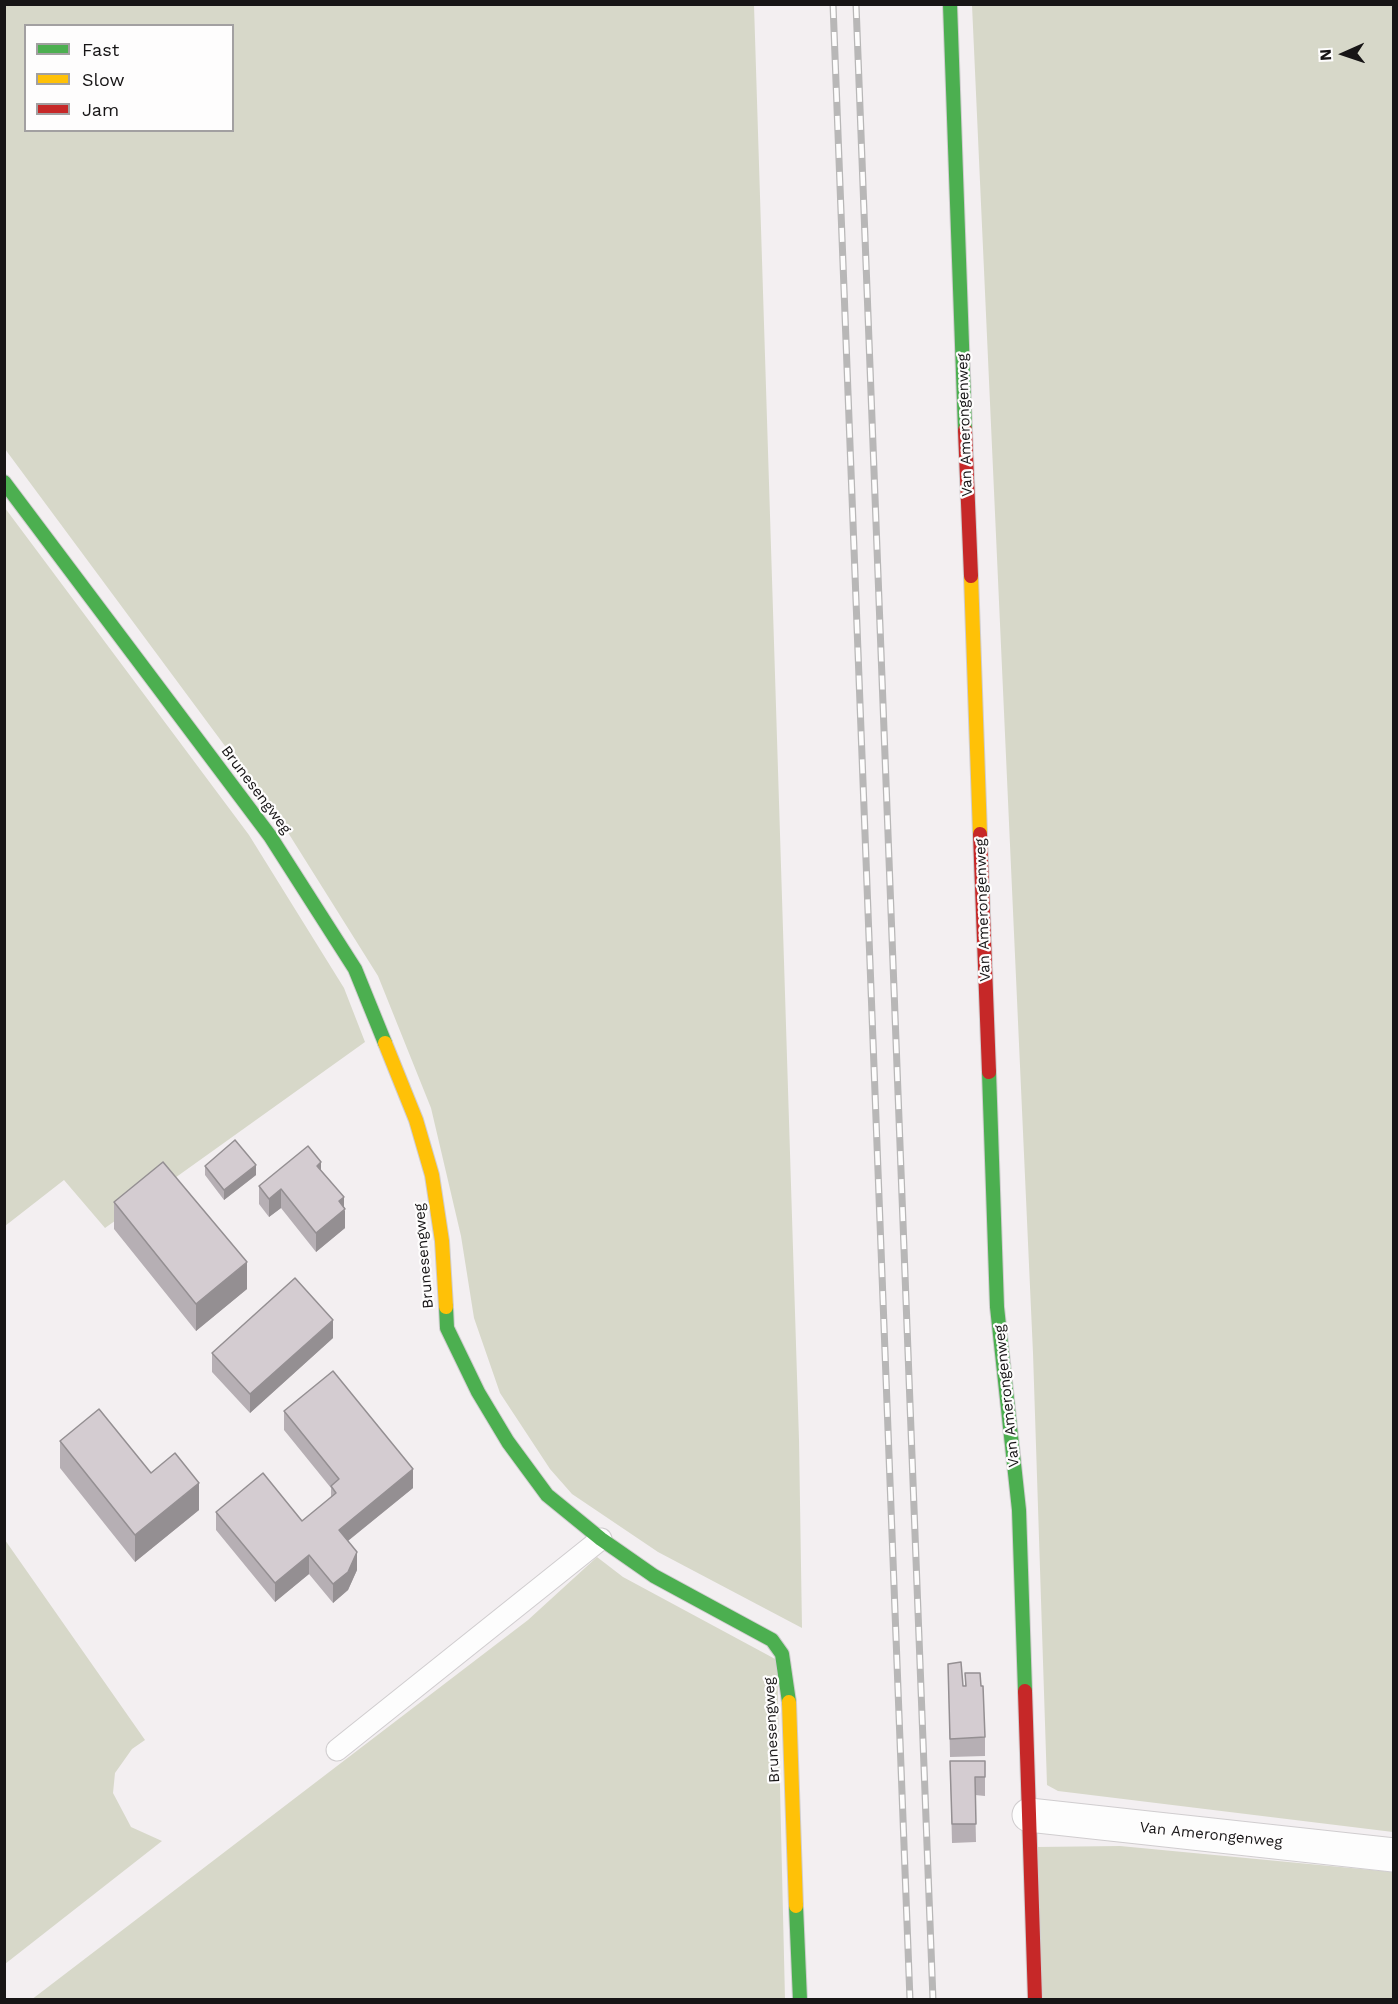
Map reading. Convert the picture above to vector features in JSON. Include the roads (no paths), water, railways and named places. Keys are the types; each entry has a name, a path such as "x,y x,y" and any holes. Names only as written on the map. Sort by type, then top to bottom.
{"street":[{"name":"Van Amerongenweg","path":"950,4 997,1307 1019,1510 1035,2000"},
{"name":"Brunesengweg","path":"4,482 270,836 355,969 416,1120 432,1175 442,1241 447,1328 478,1392 507,1442 547,1495 601,1539 654,1576 772,1641 782,1654 788,1682 800,2000"},
{"name":"Van Amerongenweg","path":"1029,1815 1394,1855"}],"lane":[{"path":"337,1750 601,1539"}],"railway":[{"path":"833,4 910,2000"},
{"path":"856,4 933,2000"}]}
